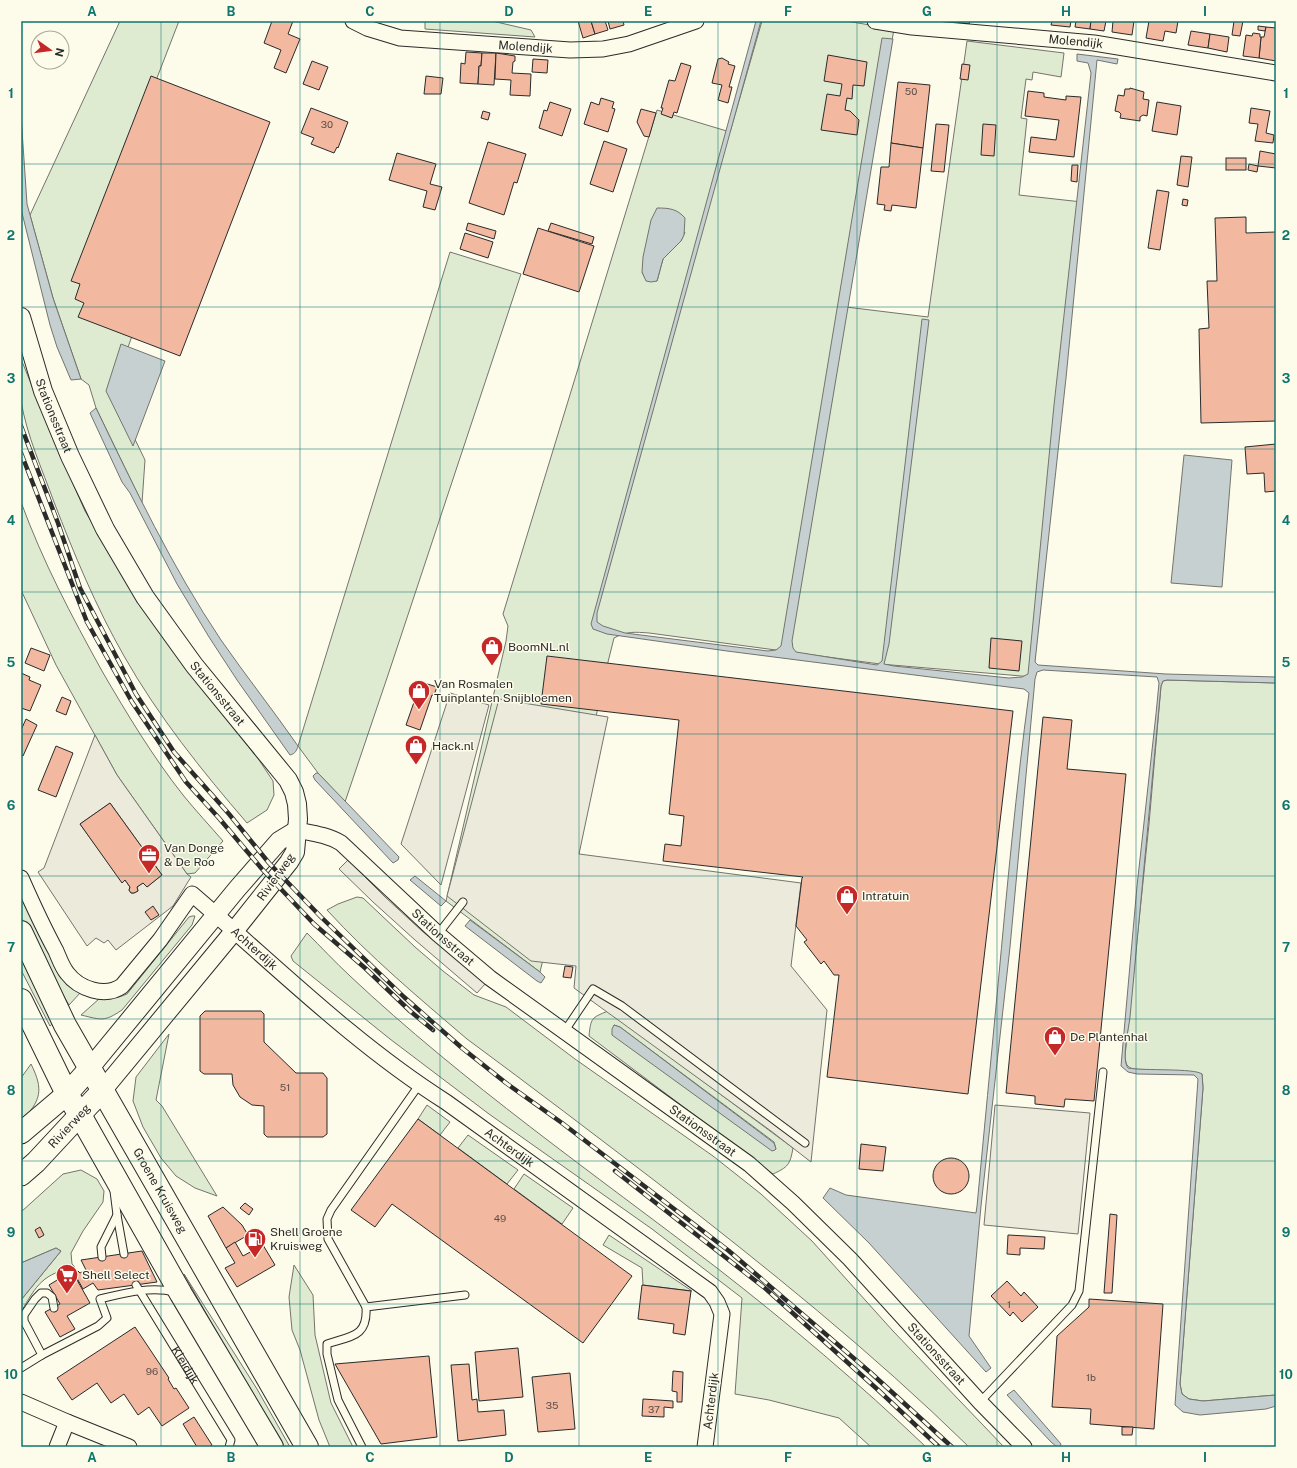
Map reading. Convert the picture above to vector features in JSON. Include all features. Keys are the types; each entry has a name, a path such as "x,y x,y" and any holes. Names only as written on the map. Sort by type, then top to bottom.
{"main road":[{"name":"Groene Kruisweg","path":"21,932 65,1025 307,1447"},
{"path":"21,1000 67,1094 181,1294 272,1447"},
{"name":"Rivierweg","path":"21,1133 67,1094 90,1068"},
{"name":"Rivierweg","path":"21,1175 36,1162 102,1091"}],"street":[{"name":"Molendijk","path":"354,21 372,30 400,38 570,50 603,50 629,44 696,21"},
{"name":"Molendijk","path":"875,21 912,27 1094,43 1276,73"},
{"name":"Stationsstraat","path":"21,317 43,391 70,456 105,529 145,597 189,659 288,780 294,792 297,804 298,830 334,839 341,843 438,934 490,978 749,1164 787,1198 850,1259 980,1402 1024,1447"},
{"name":"Rivierweg","path":"90,1068 215,914 279,841 298,830"},
{"name":"Rivierweg","path":"102,1091 289,862 295,852 298,830"},
{"name":"Achterdijk","path":"21,878 43,928 68,974 86,988 95,991 117,990 122,986 160,940 192,894 235,930 330,1016 419,1085 446,1102 710,1292 717,1302 722,1314 705,1447"},
{"path":"21,1402 129,1447"},
{"path":"57,1447 67,1422"}],"lane":[{"path":"438,934 463,902"},
{"path":"564,1032 593,989 622,1006 805,1143"},
{"path":"980,1402 1072,1305 1080,1291 1103,1072"},
{"path":"362,1447 338,1400 327,1354 327,1344 359,1333 365,1326 367,1316 366,1307 328,1239 327,1219 331,1210 419,1085"},
{"path":"112,1171 117,1215 124,1254"},
{"path":"102,1257 101,1247 117,1215"},
{"path":"21,1368 69,1337 98,1326 107,1318 100,1299 112,1292 138,1287 168,1290 181,1294"},
{"name":"Kleidijk","path":"138,1287 231,1440 229,1447"},
{"path":"42,1355 24,1321 24,1315 34,1299 41,1293 47,1293 52,1297 54,1308"},
{"path":"366,1307 465,1295"}],"green space":[{"path":"120,21 179,21 78,282 132,336 112,392 145,460 142,503 96,408 89,385 81,379 53,298 30,215"},
{"path":"425,21 492,21 531,30 535,37 425,29"},
{"path":"762,21 846,21 894,29 846,307 928,317 967,41 1064,53 1061,77 1033,72 1032,80 1026,79 1021,118 1027,119 1019,195 1082,202 1033,677 880,664 639,632 631,632 614,638 604,678 565,867 540,972 446,901 506,641 508,626 503,614 657,110 730,132","holes":["685,232 681,241 663,259 657,281 645,278 642,272"]},
{"path":"450,252 521,274 345,802 318,773 298,746"},
{"path":"21,359 85,511 103,541 218,707 259,760 273,781 274,795 267,810 247,823 197,763 151,700 124,656 104,619 69,541 31,440 21,401"},
{"path":"21,502 58,588 102,671 121,703 172,781 223,841 195,873 187,874 117,775 56,665 21,590"},
{"path":"1163,681 1276,683 1276,1395 1203,1401 1189,1399 1182,1394 1180,1384 1203,1088 1202,1074 1134,1069 1127,1065 1125,1056 1149,824 1161,686"},
{"path":"21,894 61,977 72,987 81,992 69,1005 43,961 21,917"},
{"path":"357,897 363,898 415,947 474,995 506,1007 575,1059 713,1156 761,1194 812,1241 893,1331 1004,1447 969,1447 895,1378 779,1279 659,1184 467,1039 378,961 327,910"},
{"path":"195,916 192,925 122,1010 111,1017 103,1019 81,1015 100,998 119,997 127,994 189,917"},
{"path":"307,933 350,976 438,1053 530,1126 717,1268 771,1311 850,1377 926,1447 871,1447 839,1418 769,1400 735,1394 742,1298 652,1229 489,1114 390,1039 293,961 291,956"},
{"path":"21,957 56,1021 50,1026 21,970"},
{"path":"608,1011 793,1148 788,1165 773,1174 589,1036 591,1022 595,1017","holes":["614,1025 620,1027 774,1142 776,1149"]},
{"path":"169,1034 156,1100 162,1106 217,1196 195,1188 176,1176 161,1158 143,1127 133,1101 136,1077"},
{"path":"31,1064 38,1081 38,1095 33,1107 21,1121 21,1078"},
{"path":"427,1105 450,1122 440,1135 418,1119"},
{"path":"468,1135 518,1170 507,1184 458,1148"},
{"path":"81,1170 97,1179 104,1191 103,1202 83,1231 71,1253 72,1264 75,1267 55,1273 42,1282 32,1294 21,1312 21,1300 61,1251 56,1248 21,1263 21,1212 63,1174"},
{"path":"524,1174 573,1208 562,1224 514,1189"},
{"path":"609,1235 692,1291 643,1285 642,1268 603,1245"},
{"path":"294,1265 313,1295 315,1335 331,1403 353,1447 330,1447 319,1420 300,1350 292,1330 289,1297"},
{"path":"184,1274 257,1389 290,1447 281,1447"}],"shaded area":[{"path":"756,21 761,21 597,613 597,622 603,626 625,633 768,651 776,650 781,646 882,38 893,39 792,641 793,648 796,652 877,665 882,661 922,319 929,320 889,644 884,664 1009,678 1022,677 1028,674 1054,405 1091,73 1088,63 1077,61 1077,54 1118,59 1117,64 1097,60 1066,378 1035,662 1038,665 1166,674 1276,677 1276,683 1167,680 1163,681 1161,686 1125,1058 1128,1068 1179,1070 1202,1074 1203,1088 1180,1384 1182,1394 1189,1399 1203,1401 1276,1395 1276,1406 1266,1409 1200,1415 1183,1412 1175,1405 1198,1079 1194,1075 1137,1074 1128,1072 1121,1066 1137,886 1159,683 1157,677 1043,670 1037,672 1035,679 1010,947 981,1206 969,1336 991,1368 986,1372 869,1243 823,1198 830,1188 846,1195 976,1213 1012,839 1029,693 1024,689 607,634 593,629 591,624"},
{"path":"21,115 27,204 53,298 81,379 71,380 57,347 50,325 21,209"},
{"path":"657,208 673,210 685,218 684,235 681,241 663,259 657,281 651,282 646,281 642,272 643,257 651,220"},
{"path":"121,344 165,361 133,446 106,391"},
{"path":"96,408 139,497 186,584 221,640 298,746 293,754 290,755 237,680 177,584 130,493 122,482 90,413"},
{"path":"1184,455 1232,460 1222,587 1171,583"},
{"path":"450,693 489,705 441,885 401,844"},
{"path":"499,699 608,717 579,854 801,883 791,966 827,1010 811,1162 771,1131 574,988 576,966 531,961 447,896"},
{"path":"95,735 117,775 187,874 191,877 173,906 116,950 108,940 104,943 96,938 87,946 38,872 44,868","holes":["110,803 162,875 147,887 143,883 137,887 138,891 131,893 129,890 130,887 125,880 122,882 80,824"]},
{"path":"318,773 399,857 398,860 393,863 315,780 313,776"},
{"path":"348,860 422,931 486,983 477,993 415,940 339,869"},
{"path":"415,876 446,901 441,906 410,880"},
{"path":"470,920 540,972 545,977 541,983 465,926"},
{"path":"614,1025 620,1027 774,1143 776,1149 772,1151 612,1035"},
{"path":"995,1105 1090,1113 1078,1234 984,1225"},
{"path":"56,1248 61,1251 21,1300 21,1263"},
{"path":"1014,1390 1061,1444 1060,1447 1057,1447 1051,1442 1007,1395"}],"building":[{"path":"272,21 293,21 288,34 300,39 286,73 274,68 281,50 264,43"},
{"path":"578,21 591,21 595,34 583,38"},
{"path":"591,21 605,21 608,30 595,34"},
{"path":"608,21 623,21 624,25 610,29"},
{"path":"949,21 970,21 969,24"},
{"path":"1052,21 1071,21 1070,27 1051,25"},
{"path":"1076,21 1091,21 1090,29 1075,27"},
{"path":"1091,21 1106,21 1104,31 1090,29"},
{"path":"1113,21 1134,21 1132,35 1112,32"},
{"path":"1149,21 1178,21 1176,33 1165,31 1163,41 1146,38"},
{"path":"1234,21 1243,21 1240,36 1232,35"},
{"path":"1258,26 1266,27 1265,31 1258,30"},
{"path":"1266,27 1276,28 1276,61 1259,58 1261,37 1264,37"},
{"path":"1191,31 1210,34 1208,48 1188,45"},
{"path":"1253,33 1260,34 1261,37 1259,58 1243,56 1246,35 1252,36"},
{"path":"1210,34 1229,37 1227,52 1208,48"},
{"path":"466,52 482,53 481,66 479,66 478,84 460,83 461,63 465,64"},
{"path":"482,53 496,53 494,85 478,84 479,66 481,66"},
{"path":"496,53 515,56 512,73 531,74 530,96 510,95 511,80 495,79"},
{"path":"828,55 867,62 864,86 853,85 852,99 847,98 845,110 850,111 859,120 857,135 821,130 827,94 840,96 842,84 824,81"},
{"path":"722,58 729,62 728,64 735,66 729,87 732,87 728,103 718,100 722,85 712,83 718,59"},
{"path":"533,59 548,60 547,73 532,72"},
{"path":"312,61 328,67 319,90 303,84"},
{"path":"681,63 691,66 677,113 674,112 672,118 661,114 663,108 661,108 669,80 675,81"},
{"path":"962,64 970,65 968,80 960,79"},
{"path":"151,76 270,122 180,356 78,317 84,303 75,299 80,284 71,281"},
{"path":"426,76 443,78 441,94 424,94"},
{"path":"898,82 930,85 923,148 891,143"},
{"path":"1130,88 1144,92 1143,99 1149,100 1147,116 1143,115 1140,117 1140,121 1120,118 1121,114 1115,111 1118,95 1124,96 1125,89"},
{"path":"1028,91 1044,93 1044,97 1066,100 1066,96 1081,97 1074,157 1029,152 1031,137 1056,140 1059,120 1025,116"},
{"path":"601,98 614,102 612,108 615,109 608,132 584,124 591,102 599,105"},
{"path":"550,102 571,109 562,136 539,128 544,110 547,111"},
{"path":"1157,102 1181,106 1177,135 1152,131"},
{"path":"311,108 348,122 338,148 337,147 334,153 311,144 314,138 301,133"},
{"path":"1251,108 1270,111 1266,133 1274,135 1273,143 1255,141 1258,124 1249,123"},
{"path":"641,109 656,113 649,137 644,136 637,122"},
{"path":"483,111 490,113 488,120 481,118"},
{"path":"936,124 949,125 944,172 931,171"},
{"path":"983,124 996,125 994,156 981,155"},
{"path":"604,141 627,149 613,192 590,184"},
{"path":"488,142 526,154 517,183 514,182 504,215 469,203"},
{"path":"891,143 923,148 916,208 892,205 891,211 884,210 885,205 877,204 881,167 889,167"},
{"path":"1260,151 1276,154 1276,168 1258,166"},
{"path":"397,153 436,164 430,184 442,187 435,210 423,207 427,191 389,180"},
{"path":"1181,156 1192,157 1188,187 1177,185"},
{"path":"1226,158 1246,158 1246,170 1226,170"},
{"path":"1249,164 1258,166 1257,172 1248,170"},
{"path":"1072,165 1078,165 1077,182 1071,181"},
{"path":"1157,190 1169,192 1160,250 1148,248"},
{"path":"1183,199 1188,200 1187,206 1182,205"},
{"path":"1246,217 1246,233 1276,232 1276,421 1201,423 1199,329 1209,328 1207,281 1217,281 1215,218"},
{"path":"468,223 496,231 494,239 466,230"},
{"path":"551,223 594,237 592,244 548,231"},
{"path":"538,228 594,246 579,292 523,274"},
{"path":"465,233 493,242 488,258 460,249"},
{"path":"1276,444 1276,491 1265,492 1264,473 1247,474 1245,447"},
{"path":"991,638 1022,641 1019,671 989,668"},
{"path":"31,648 50,655 44,671 25,663"},
{"path":"547,656 1013,711 968,1094 827,1077 839,975 834,975 824,961 821,964 804,942 807,940 796,926 803,877 663,861 665,844 681,846 684,816 669,814 679,720 541,704"},
{"path":"21,673 30,677 29,680 41,685 30,711 21,708"},
{"path":"421,682 437,687 434,695 432,695 420,730 406,725"},
{"path":"62,697 71,701 66,715 56,711"},
{"path":"1043,717 1072,720 1067,769 1126,774 1094,1101 1065,1099 1064,1107 1035,1104 1035,1096 1006,1093"},
{"path":"26,719 37,725 23,756 21,755 21,730"},
{"path":"56,746 73,753 56,797 38,790"},
{"path":"110,803 162,875 147,887 143,883 137,887 138,891 134,893 131,893 129,890 130,887 125,880 122,883 80,824"},
{"path":"153,906 159,915 151,920 145,912"},
{"path":"565,966 573,967 571,978 563,977"},
{"path":"205,1011 261,1011 264,1014 264,1042 296,1073 323,1073 327,1078 327,1134 323,1137 267,1137 264,1134 264,1106 252,1105 240,1097 233,1085 232,1074 204,1074 200,1071 200,1016"},
{"path":"418,1119 632,1276 583,1343 392,1204 375,1227 351,1210"},
{"path":"861,1144 886,1147 883,1171 859,1169"},
{"path":"955,1158 964,1163 968,1169 968,1183 964,1189 955,1194 947,1194 938,1189 934,1183 933,1172 938,1163 944,1159"},
{"path":"245,1203 253,1209 249,1215 240,1208"},
{"path":"223,1207 242,1225 248,1235 226,1248 208,1216"},
{"path":"1110,1214 1117,1215 1112,1293 1104,1293"},
{"path":"40,1227 44,1235 39,1238 35,1230"},
{"path":"1008,1235 1045,1237 1044,1249 1020,1248 1020,1255 1007,1254"},
{"path":"235,1242 243,1256 263,1245 275,1265 237,1287 225,1268 235,1263 226,1248"},
{"path":"142,1251 157,1282 98,1290 93,1283 83,1289 74,1273 78,1271 80,1273 86,1270 81,1260"},
{"path":"72,1271 90,1303 67,1316 75,1329 60,1337 45,1312 60,1304 49,1285"},
{"path":"1007,1281 1021,1296 1024,1292 1038,1307 1022,1322 1013,1312 1010,1316 991,1296"},
{"path":"642,1285 691,1291 685,1335 673,1333 674,1324 638,1319"},
{"path":"1089,1299 1163,1304 1154,1429 1090,1424 1091,1409 1052,1407 1057,1336 1089,1307"},
{"path":"135,1327 169,1378 168,1379 174,1389 176,1388 189,1408 162,1426 149,1407 138,1415 124,1394 111,1403 97,1383 72,1400 57,1378"},
{"path":"518,1348 523,1397 479,1401 475,1352"},
{"path":"429,1356 437,1437 381,1444 335,1364"},
{"path":"469,1364 472,1400 477,1399 478,1412 504,1410 506,1435 458,1441 451,1365"},
{"path":"673,1371 683,1372 682,1402 677,1402 677,1392 672,1391"},
{"path":"570,1373 575,1429 538,1432 532,1377"},
{"path":"643,1399 673,1401 673,1408 664,1407 664,1417 642,1416"},
{"path":"194,1417 212,1445 209,1447 197,1447 183,1424"},
{"path":"1122,1427 1133,1427 1132,1435 1122,1435"}],"railway":[{"path":"21,426 58,523 80,588 136,694 174,752 229,814 269,863 321,917 404,997 462,1048 506,1083 562,1123 729,1251 871,1373 952,1447"},
{"path":"21,453 87,622 132,702 186,782 262,869 314,924 433,1030"},
{"path":"615,1171 766,1289 939,1447"}],"place":[{"name":"BoomNL.nl","path":"492,666"},
{"name":"Van Rosmalen Tuinplanten Snijbloemen","path":"419,710"},
{"name":"Hack.nl","path":"416,766"},
{"name":"Van Donge & De Roo","path":"149,874"},
{"name":"Intratuin","path":"847,916"},
{"name":"De Plantenhal","path":"1055,1056"},
{"name":"Shell Groene Kruisweg","path":"255,1258"},
{"name":"Shell Select","path":"67,1294"}]}
